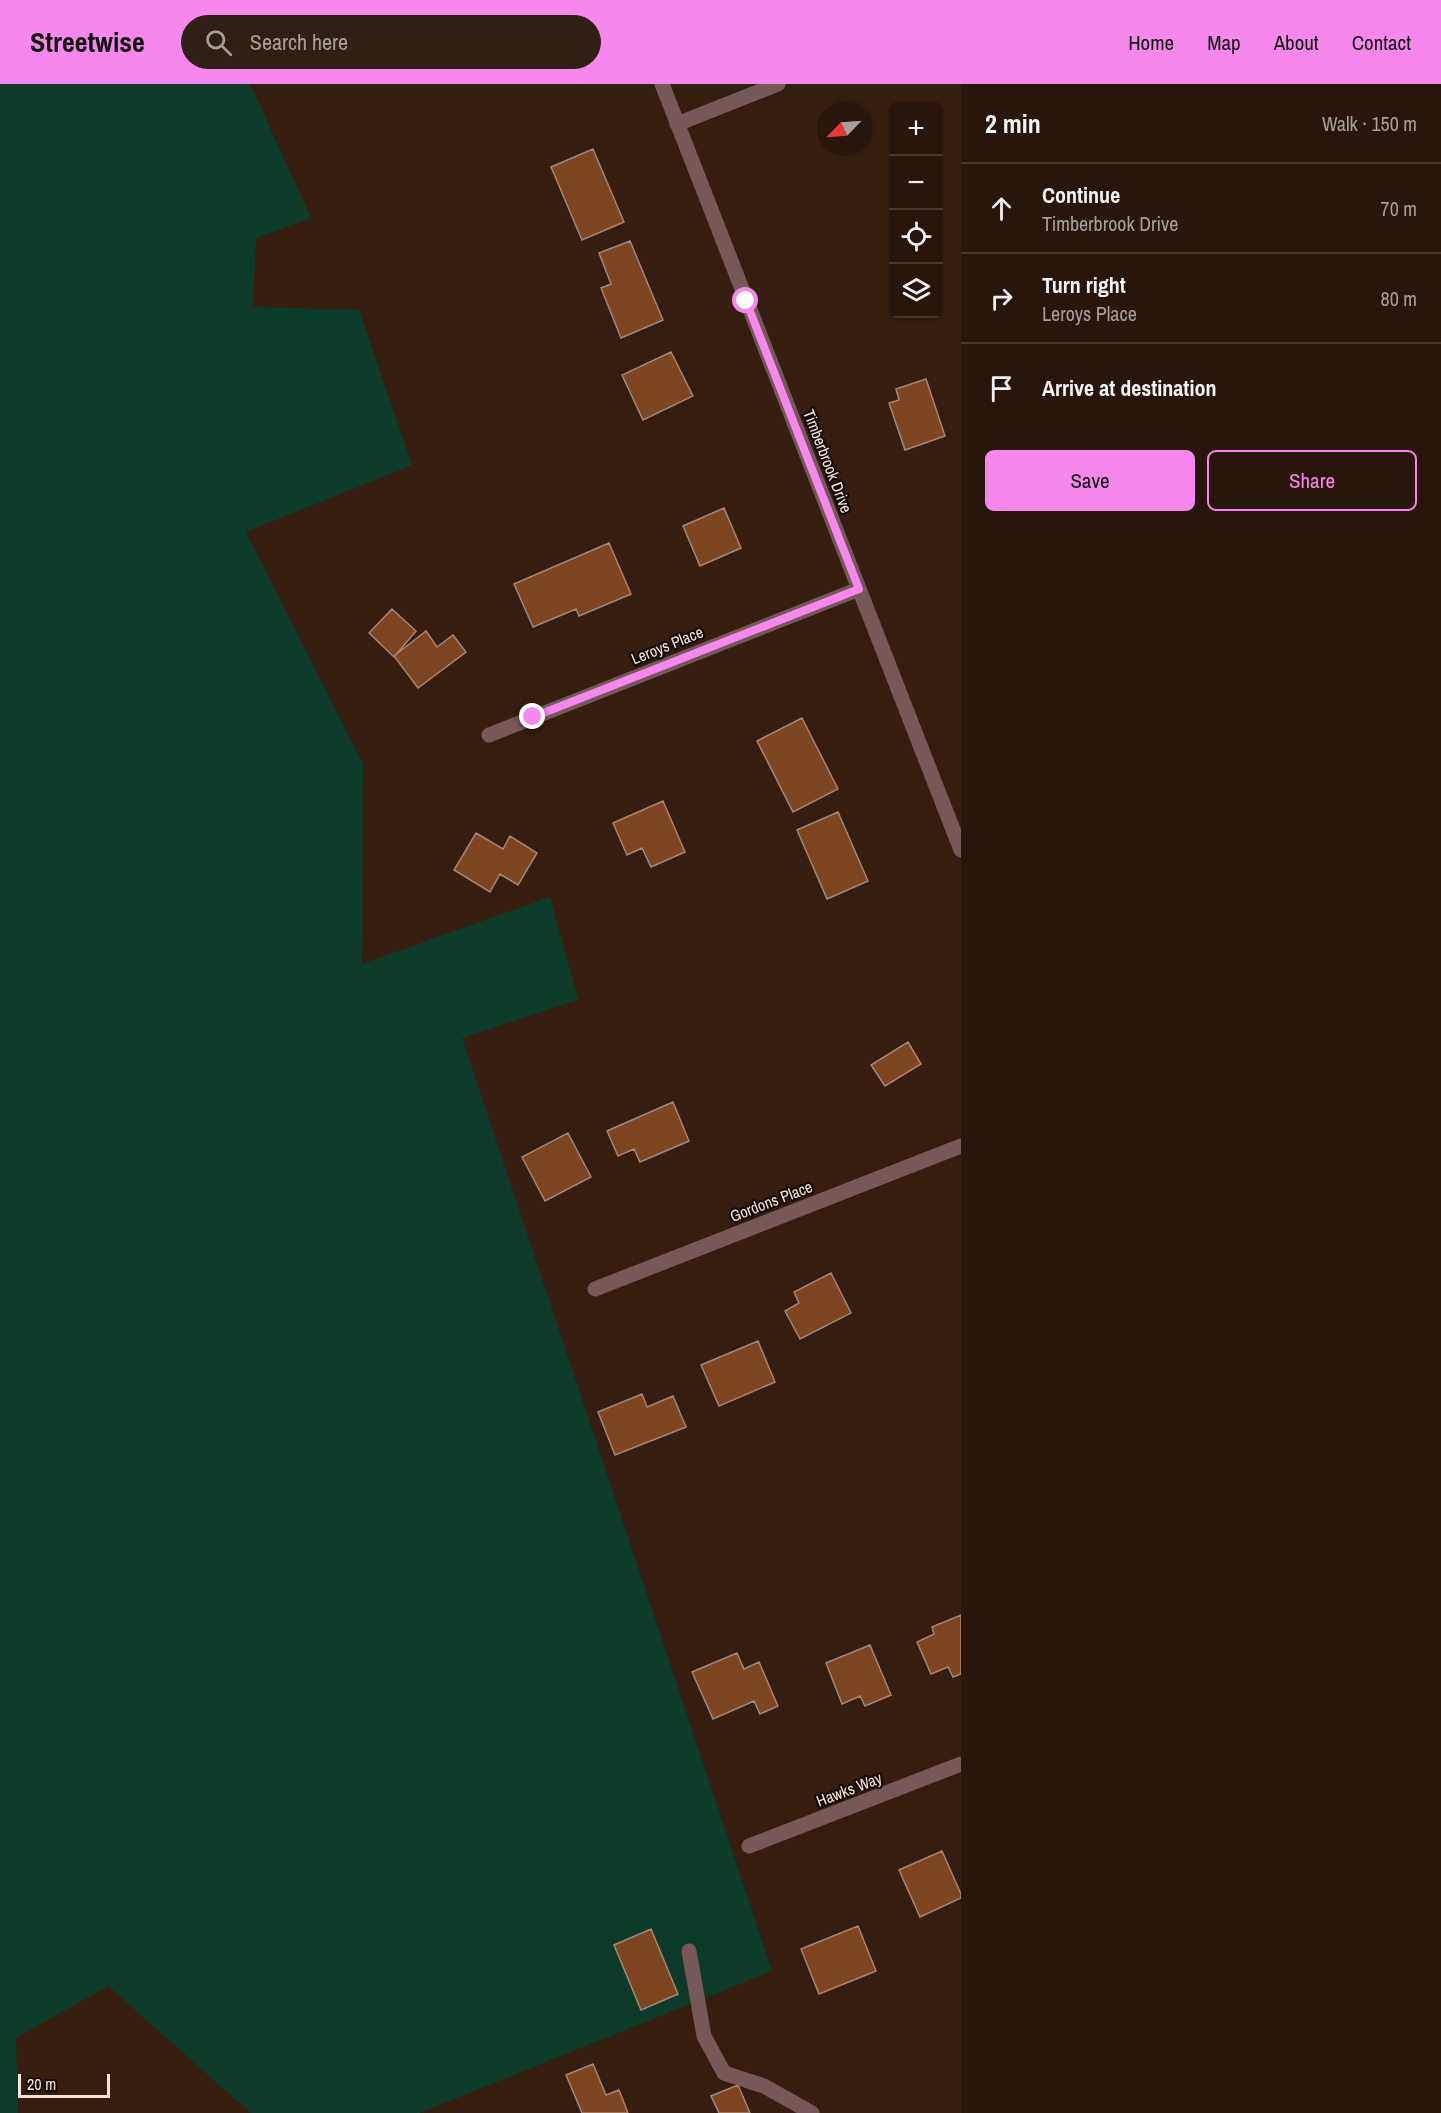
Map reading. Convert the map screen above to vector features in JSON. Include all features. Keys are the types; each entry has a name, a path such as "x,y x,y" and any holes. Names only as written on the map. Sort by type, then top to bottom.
{"street":[{"name":"Timberbrook Drive","path":"662,84 961,848"},
{"path":"677,124 778,84"},
{"name":"Leroys Place","path":"489,735 859,589"},
{"name":"Gordons Place","path":"595,1289 961,1146"},
{"name":"Hawks Way","path":"749,1846 961,1764"},
{"path":"689,1952 704,2036 724,2073 764,2086 812,2113"}],"green space":[{"path":"0,84 250,84 311,218 256,238 253,307 359,310 412,465 246,532 363,764 362,964 550,897 578,1000 462,1038 772,1971 419,2113 251,2113 108,1986 16,2038 18,2113 0,2113"}],"building":[{"path":"593,149 624,222 582,240 551,167"},
{"path":"630,241 663,320 621,338 601,288 611,284 599,253"},
{"path":"671,352 693,396 643,420 622,375"},
{"path":"926,379 945,436 905,450 889,403 899,400 896,389"},
{"path":"724,508 741,548 700,566 683,526"},
{"path":"609,543 631,594 579,616 576,609 533,627 514,584"},
{"path":"392,609 416,631 394,657 369,633"},
{"path":"426,631 437,647 453,635 466,652 418,688 394,656"},
{"path":"802,718 838,789 793,812 757,741"},
{"path":"663,801 685,852 651,867 642,848 627,855 613,823"},
{"path":"838,812 868,881 827,899 797,830"},
{"path":"476,833 503,849 510,836 537,853 518,885 500,874 490,892 454,870"},
{"path":"908,1042 921,1064 885,1086 871,1065"},
{"path":"673,1102 689,1141 640,1162 634,1149 618,1156 607,1131"},
{"path":"568,1133 591,1177 545,1201 522,1157"},
{"path":"831,1273 851,1313 800,1339 785,1311 799,1303 794,1292"},
{"path":"758,1341 775,1382 719,1406 701,1365"},
{"path":"642,1394 647,1407 673,1396 686,1427 615,1455 598,1412"},
{"path":"961,1615 961,1674 953,1677 948,1667 931,1674 917,1642 934,1634 932,1627"},
{"path":"870,1645 891,1695 865,1706 860,1696 842,1704 826,1663"},
{"path":"737,1653 744,1669 759,1662 778,1706 760,1714 754,1701 713,1719 692,1672"},
{"path":"942,1851 961,1898 920,1917 899,1870"},
{"path":"858,1926 876,1971 819,1994 801,1949"},
{"path":"651,1929 678,1994 641,2010 614,1945"},
{"path":"593,2064 606,2095 619,2090 628,2113 582,2113 566,2075"},
{"path":"738,2085 750,2113 719,2113 711,2096"}],"route":[{"path":"533,717 859,589 746,301"}]}
